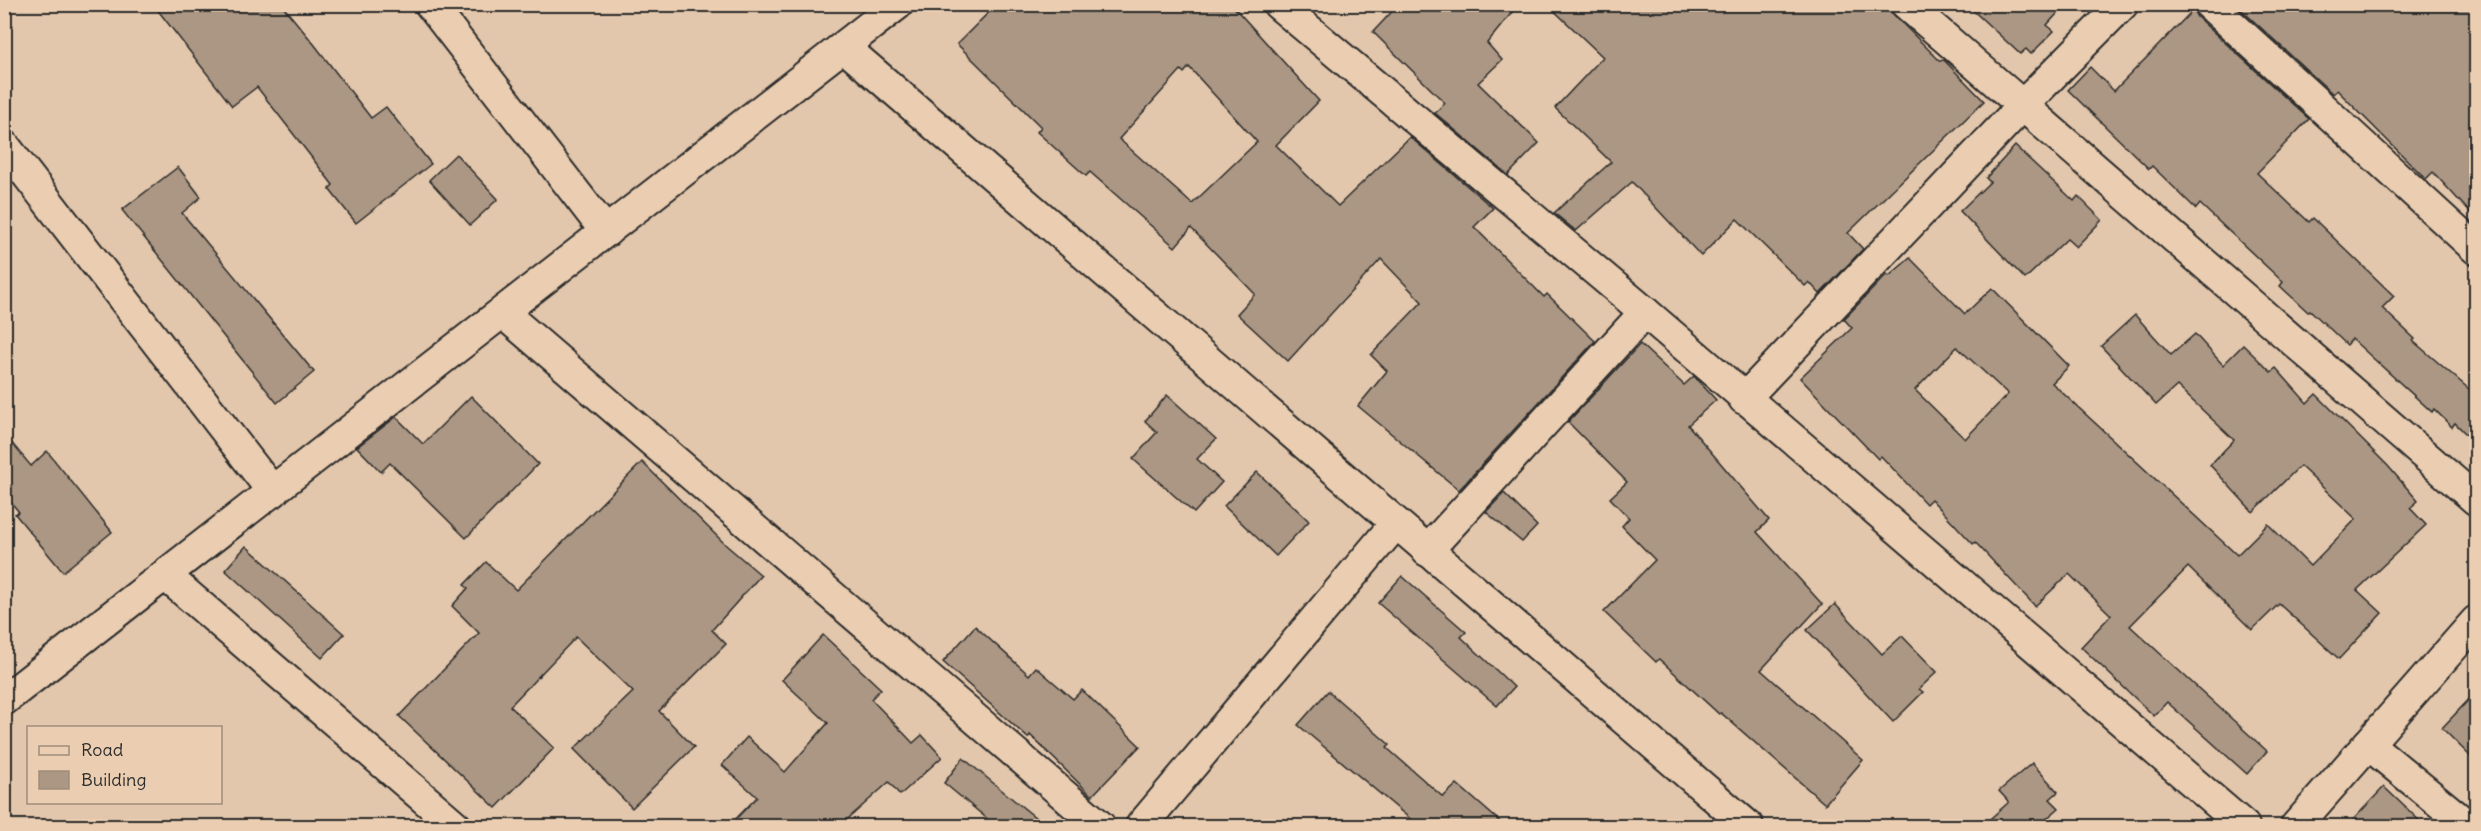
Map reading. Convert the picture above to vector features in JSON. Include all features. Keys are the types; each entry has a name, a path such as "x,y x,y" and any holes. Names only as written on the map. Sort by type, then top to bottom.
{"street":[{"path":"430,4 606,232"},
{"path":"4,700 898,4"},
{"path":"1278,4 1645,312 2244,826"},
{"path":"1906,4 2476,500"},
{"path":"1744,399 2022,106 2123,4"},
{"path":"2209,4 2476,249"},
{"path":"844,47 1748,826"},
{"path":"4,145 273,492"},
{"path":"1427,551 1645,312"},
{"path":"502,313 1100,826"},
{"path":"1141,826 1396,523"},
{"path":"165,575 456,826"},
{"path":"2296,826 2476,621"},
{"path":"2368,744 2468,826"}],"building":[{"path":"153,4 281,4 371,118 386,107 431,164 356,223 329,189 333,185 257,87 232,106"},
{"path":"997,4 1231,4 1319,101 1276,145 1338,206 1410,137 1493,208 1474,227 1544,297 1547,294 1595,341 1459,490 1358,406 1387,371 1371,355 1422,302 1381,259 1288,361 1237,314 1255,294 1191,228 1175,247 1090,172 1086,176 1037,132 1041,127 957,44","holes":["1189,67 1257,142 1192,204 1119,139 1181,70 1184,73"]},
{"path":"1399,4 1519,4 1487,43 1502,60 1478,83 1539,143 1508,175 1435,113 1445,103 1373,32"},
{"path":"1547,4 1883,4 1940,61 1944,60 1984,101 1848,233 1863,249 1820,294 1809,282 1805,286 1737,219 1701,256 1632,182 1576,231 1554,213 1611,162 1555,108 1603,57"},
{"path":"1966,4 2066,4 2047,25 2054,31 2031,54 2026,49 2020,54"},
{"path":"2235,4 2476,4 2476,219 2433,172 2426,179 2337,90 2333,94"},
{"path":"2193,10 2197,17 2309,119 2257,173 2309,222 2313,218 2394,296 2382,308 2415,339 2413,341 2476,395 2476,444 2455,423 2452,427 2434,409 2432,412 2352,339 2347,345 2310,310 2308,312 2280,286 2283,282 2200,204 2196,209 2152,166 2149,169 2068,90 2090,67 2114,91"},
{"path":"2015,146 2074,201 2078,196 2102,220 2076,247 2067,239 2025,279 1960,211 1990,182 1986,178"},
{"path":"456,154 498,199 470,225 429,180"},
{"path":"178,167 201,197 182,213 314,372 277,403 122,210"},
{"path":"1910,258 1965,314 1992,288 2069,366 2052,383 2237,555 2268,524 2310,566 2356,519 2300,466 2253,512 2210,465 2234,440 2177,386 2156,405 2101,346 2135,315 2171,355 2195,334 2223,365 2243,345 2271,372 2276,368 2307,403 2316,394 2388,466 2418,501 2410,508 2426,525 2357,590 2382,613 2339,659 2279,604 2252,630 2188,567 2130,626 2267,751 2247,774 2167,702 2154,716 2081,647 2111,615 2069,574 2035,606 1931,499 1926,504 1881,456 1878,459 1800,378 1852,328 1844,319 1887,274 1889,276","holes":["1957,347 2008,394 1965,439 1915,390"]},
{"path":"1640,344 1684,385 1694,376 1716,400 1688,425 1769,520 1757,532 1822,604 1761,670 1863,760 1825,804 1721,713 1719,714 1659,659 1656,662 1604,612 1655,560 1622,526 1629,518 1610,498 1627,482 1568,422"},
{"path":"1167,395 1216,439 1197,459 1222,482 1194,513 1133,459 1157,432 1145,421"},
{"path":"471,396 538,464 466,538 390,463 381,472 357,447 396,417 423,444"},
{"path":"4,434 31,466 47,451 112,532 63,572 15,514 19,512 4,494"},
{"path":"642,462 727,546 761,575 712,630 726,644 659,711 694,747 632,808 574,749 633,692 576,637 510,706 554,748 496,808 399,716 479,633 452,606 468,588 464,585 486,562 516,590"},
{"path":"1257,472 1309,521 1276,556 1224,506"},
{"path":"1504,493 1537,526 1522,542 1486,512"},
{"path":"246,546 344,634 322,658 225,570"},
{"path":"1402,576 1466,632 1461,637 1514,687 1497,706 1378,603"},
{"path":"1835,604 1882,654 1902,636 1937,672 1919,689 1923,692 1893,722 1807,630"},
{"path":"975,626 1029,675 1036,667 1073,699 1082,690 1140,746 1092,796 1030,735 1028,738 943,662"},
{"path":"823,635 881,689 871,699 913,743 922,735 942,757 900,795 889,782 840,826 729,826 757,797 722,765 747,737 785,772 828,723 782,680"},
{"path":"1328,691 1390,745 1387,748 1443,797 1457,784 1505,826 1411,826 1415,823 1298,725"},
{"path":"2476,692 2476,762 2442,728"},
{"path":"963,758 1046,826 996,826 944,783"},
{"path":"2032,763 2058,792 2050,799 2059,808 2038,826 1982,826 2009,802 1999,791"},
{"path":"2384,787 2425,826 2347,826"}]}
